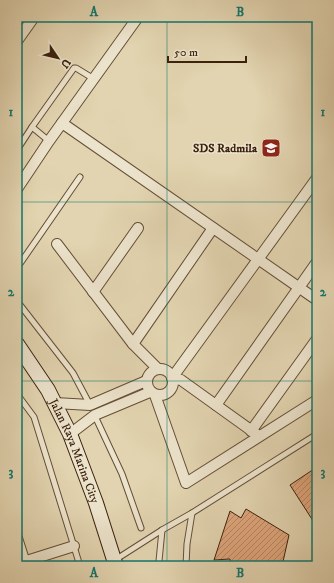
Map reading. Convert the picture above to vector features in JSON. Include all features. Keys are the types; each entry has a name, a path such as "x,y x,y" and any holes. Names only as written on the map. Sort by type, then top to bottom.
{"main road":[{"name":"Jalan Raya Marina City","path":"17,344 48,390 70,434 96,503 115,563"}],"street":[{"path":"17,41 34,17"},
{"path":"17,189 49,141 138,17"},
{"path":"62,123 317,300"},
{"path":"172,378 317,178"},
{"path":"93,292 138,228"},
{"path":"133,344 213,228"},
{"path":"57,244 133,344 158,369"},
{"path":"216,405 317,262"},
{"path":"255,433 317,339"},
{"path":"70,434 95,415 152,393 161,396 166,394 171,390 173,384 169,373 164,370 158,369 153,371 148,375 146,381 147,386 152,393 186,483 255,433 317,400"},
{"path":"172,378 182,380 255,433"},
{"path":"55,403 90,405 146,381"},
{"path":"17,538 23,564 74,546"}],"lane":[{"path":"17,150 74,68 94,79"},
{"path":"32,127 49,141"},
{"path":"17,268 80,177"},
{"path":"17,301 73,373 95,415 122,474 141,528"},
{"path":"17,394 34,417 80,566"},
{"path":"115,563 162,530 192,513 317,434"},
{"path":"186,566 192,513"},
{"path":"159,566 162,530"}],"building":[{"path":"314,469 317,474 317,527 290,485"},
{"path":"246,509 289,535 282,566 230,566 230,559 214,560 230,511 241,518"}],"place":[{"name":"SDS Radmila","path":"271,148"}]}
